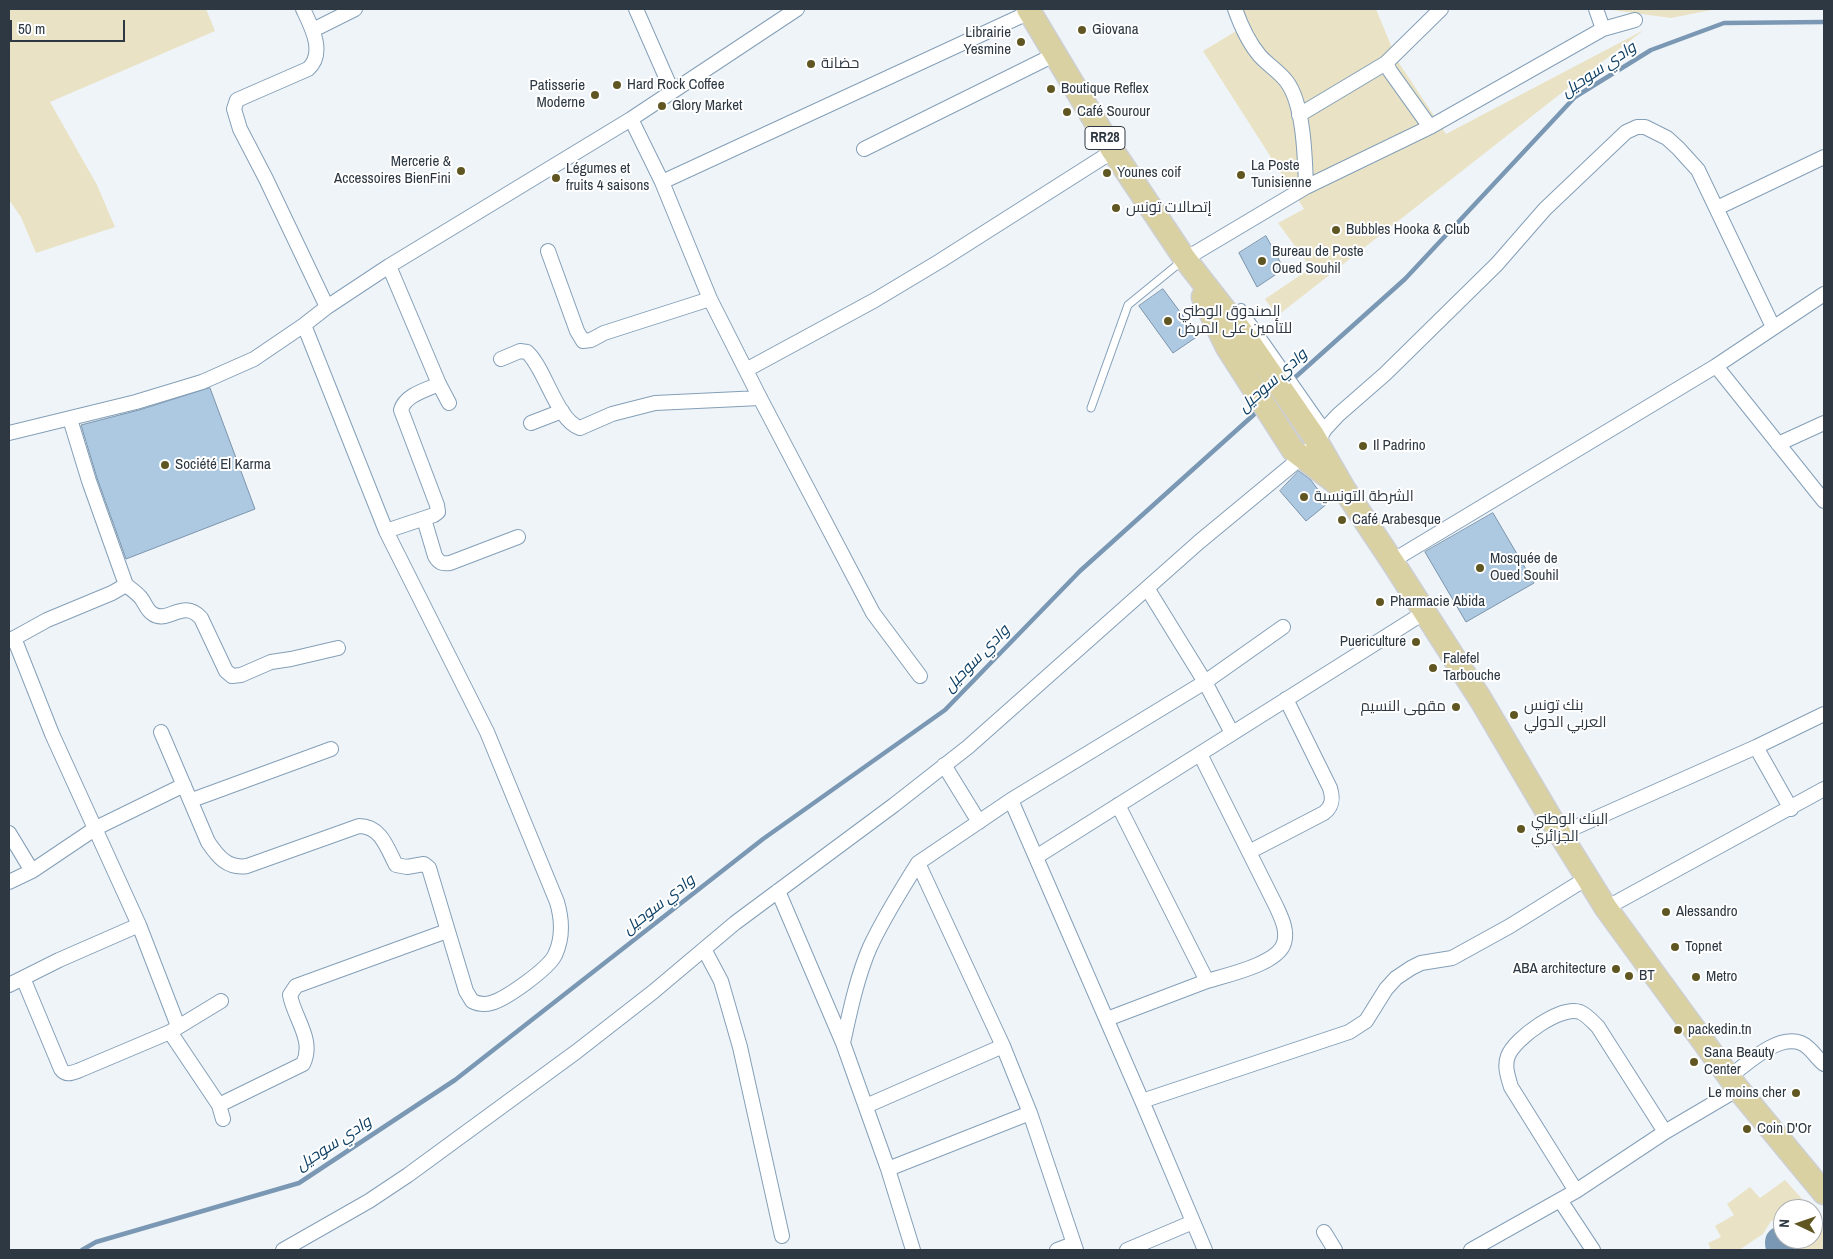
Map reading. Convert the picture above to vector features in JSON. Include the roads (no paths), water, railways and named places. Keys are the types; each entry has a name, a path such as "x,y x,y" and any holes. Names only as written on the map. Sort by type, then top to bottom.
{"main road":[{"name":"RR28","path":"1029,11 1113,150 1236,342 1311,439 1425,612 1481,700 1606,908 1733,1083 1824,1193"}],"street":[{"path":"303,9 313,30 317,49 314,64 308,69 237,100 234,104 234,109 240,129 327,307"},
{"path":"313,30 355,9"},
{"path":"636,9 672,91"},
{"path":"9,433 136,402 202,382 254,359 389,266 632,119 797,9"},
{"path":"1236,9 1244,33 1260,56 1288,83 1295,97 1304,144 1306,187"},
{"path":"1596,9 1603,29"},
{"path":"1299,116 1386,62 1437,10"},
{"path":"662,182 1029,11"},
{"path":"1186,262 1306,187 1430,127 1603,29 1635,20"},
{"path":"864,149 1056,54"},
{"path":"1386,62 1390,71 1430,127"},
{"path":"632,119 662,182 710,299 760,398 874,613 920,676"},
{"path":"283,1250 369,1201 408,1175 576,1052 653,992 735,923 823,856 863,829 976,740 1235,511 1311,439 1385,374 1496,264 1545,210 1626,132 1645,127 1666,138 1698,170 1773,327"},
{"path":"746,370 875,300 940,261 1113,150"},
{"path":"1716,208 1824,157"},
{"path":"548,251 577,331 583,341 591,340 604,333 710,299"},
{"path":"389,266 439,384 449,403"},
{"path":"1392,561 1716,366 1824,294"},
{"path":"1241,309 1311,439"},
{"path":"161,732 192,800 208,842 221,859 234,867 247,866 359,826 372,828 378,832 396,865 402,867 419,864 427,865 466,991 472,1001 484,1004 503,998 544,969 554,956 559,943 560,914 487,732 386,531 304,325"},
{"path":"501,359 520,352 527,352 562,410 575,426 580,428 612,414 655,403 760,398"},
{"path":"1716,366 1824,501"},
{"path":"386,531 437,514 437,505 401,410 403,404 411,397 439,384"},
{"path":"531,423 562,410"},
{"path":"70,419 89,481 126,585 138,595 154,616 161,616 181,610 196,612 201,618 226,671 232,676 241,675 271,662 338,648"},
{"path":"1778,444 1824,423"},
{"path":"424,519 435,556 437,561 442,564 450,563 518,537"},
{"path":"126,585 112,593 47,620 11,640 139,925 174,1029 219,1105 223,1118"},
{"path":"1147,588 1205,682 1232,733"},
{"path":"1036,857 1425,612"},
{"path":"843,1044 854,994 870,948 891,906 918,862 1011,800 1205,682 1284,628"},
{"path":"1249,852 1324,813 1330,809 1332,802 1330,788 1286,699"},
{"path":"1560,834 1756,747 1824,714"},
{"path":"1756,747 1791,809"},
{"path":"192,800 331,749"},
{"path":"1107,1019 1269,959 1279,953 1284,942 1285,929 1276,906 1200,754"},
{"path":"944,765 980,822"},
{"path":"9,882 32,871 96,828 184,785"},
{"path":"1606,908 1791,809 1824,789"},
{"path":"1011,800 1205,1250"},
{"path":"1118,806 1207,981"},
{"path":"9,833 32,871"},
{"path":"918,862 1003,1046 1030,1113 1075,1247 1057,1250"},
{"path":"1142,1101 1358,1028 1366,1021 1386,989 1396,978 1410,968 1421,963 1452,958 1510,926 1587,878"},
{"path":"778,891 843,1044 888,1169 912,1250"},
{"path":"9,985 59,960 139,925"},
{"path":"219,1105 303,1064 307,1051 306,1042 290,994 296,986 447,931"},
{"path":"704,950 721,981 740,1047 782,1236"},
{"path":"23,978 64,1072 72,1073 174,1029 221,1000"},
{"path":"1576,1191 1510,1087 1507,1073 1507,1058 1514,1044 1526,1034 1558,1014 1569,1011 1580,1012 1589,1018 1598,1027 1665,1132"},
{"path":"1471,1250 1576,1191 1665,1132 1733,1083 1771,1046 1782,1042 1801,1043 1809,1048 1824,1064"},
{"path":"866,1106 1003,1046"},
{"path":"888,1169 1030,1113"},
{"path":"1560,1200 1593,1250"},
{"path":"1127,1250 1193,1222"},
{"path":"1324,1232 1335,1250"}],"lane":[{"path":"1091,408 1128,305 1186,262"}],"water":[{"path":"1773,1228 1773,1249 1795,1250 1766,1250 1765,1241"}],"waterway":[{"name":"وادي سوحيل","path":"1291,381 1405,279 1575,97 1651,50 1724,23 1824,22"},
{"name":"وادي سوحيل","path":"82,1250 96,1242 299,1183 455,1080 763,839 945,710 1080,571 1259,410"}],"place":[{"name":"Giovana","path":"1082,30"},
{"name":"Librairie Yesmine","path":"1021,42"},
{"name":"حضانة","path":"811,64"},
{"name":"Hard Rock Coffee","path":"617,85"},
{"name":"Boutique Reflex","path":"1051,89"},
{"name":"Patisserie Moderne","path":"595,95"},
{"name":"Glory Market","path":"662,106"},
{"name":"Café Sourour","path":"1067,112"},
{"name":"Mercerie & Accessoires BienFini","path":"461,171"},
{"name":"Younes coif","path":"1107,173"},
{"name":"La Poste Tunisienne","path":"1241,175"},
{"name":"Légumes et fruits 4 saisons","path":"556,178"},
{"name":"إتصالات تونس","path":"1116,208"},
{"name":"Bubbles Hooka & Club","path":"1336,230"},
{"name":"Bureau de Poste Oued Souhil","path":"1262,261"},
{"name":"الصندوق الوطني للتأمين على المرض","path":"1168,321"},
{"name":"Il Padrino","path":"1363,446"},
{"name":"Société El Karma","path":"165,465"},
{"name":"الشرطة التونسية","path":"1304,497"},
{"name":"Café Arabesque","path":"1342,520"},
{"name":"Mosquée de Oued Souhil","path":"1480,568"},
{"name":"Pharmacie Abida","path":"1380,602"},
{"name":"Puericulture","path":"1416,642"},
{"name":"Falefel Tarbouche","path":"1433,668"},
{"name":"مقهى النسيم","path":"1456,707"},
{"name":"بنك تونس العربي الدولي","path":"1514,715"},
{"name":"البنك الوطني الجزائري","path":"1521,829"},
{"name":"Alessandro","path":"1666,912"},
{"name":"Topnet","path":"1675,947"},
{"name":"ABA architecture","path":"1616,969"},
{"name":"BT","path":"1629,976"},
{"name":"Metro","path":"1696,977"},
{"name":"packedin.tn","path":"1678,1030"},
{"name":"Sana Beauty Center","path":"1694,1062"},
{"name":"Le moins cher","path":"1796,1093"},
{"name":"Coin D'Or","path":"1747,1129"}]}
